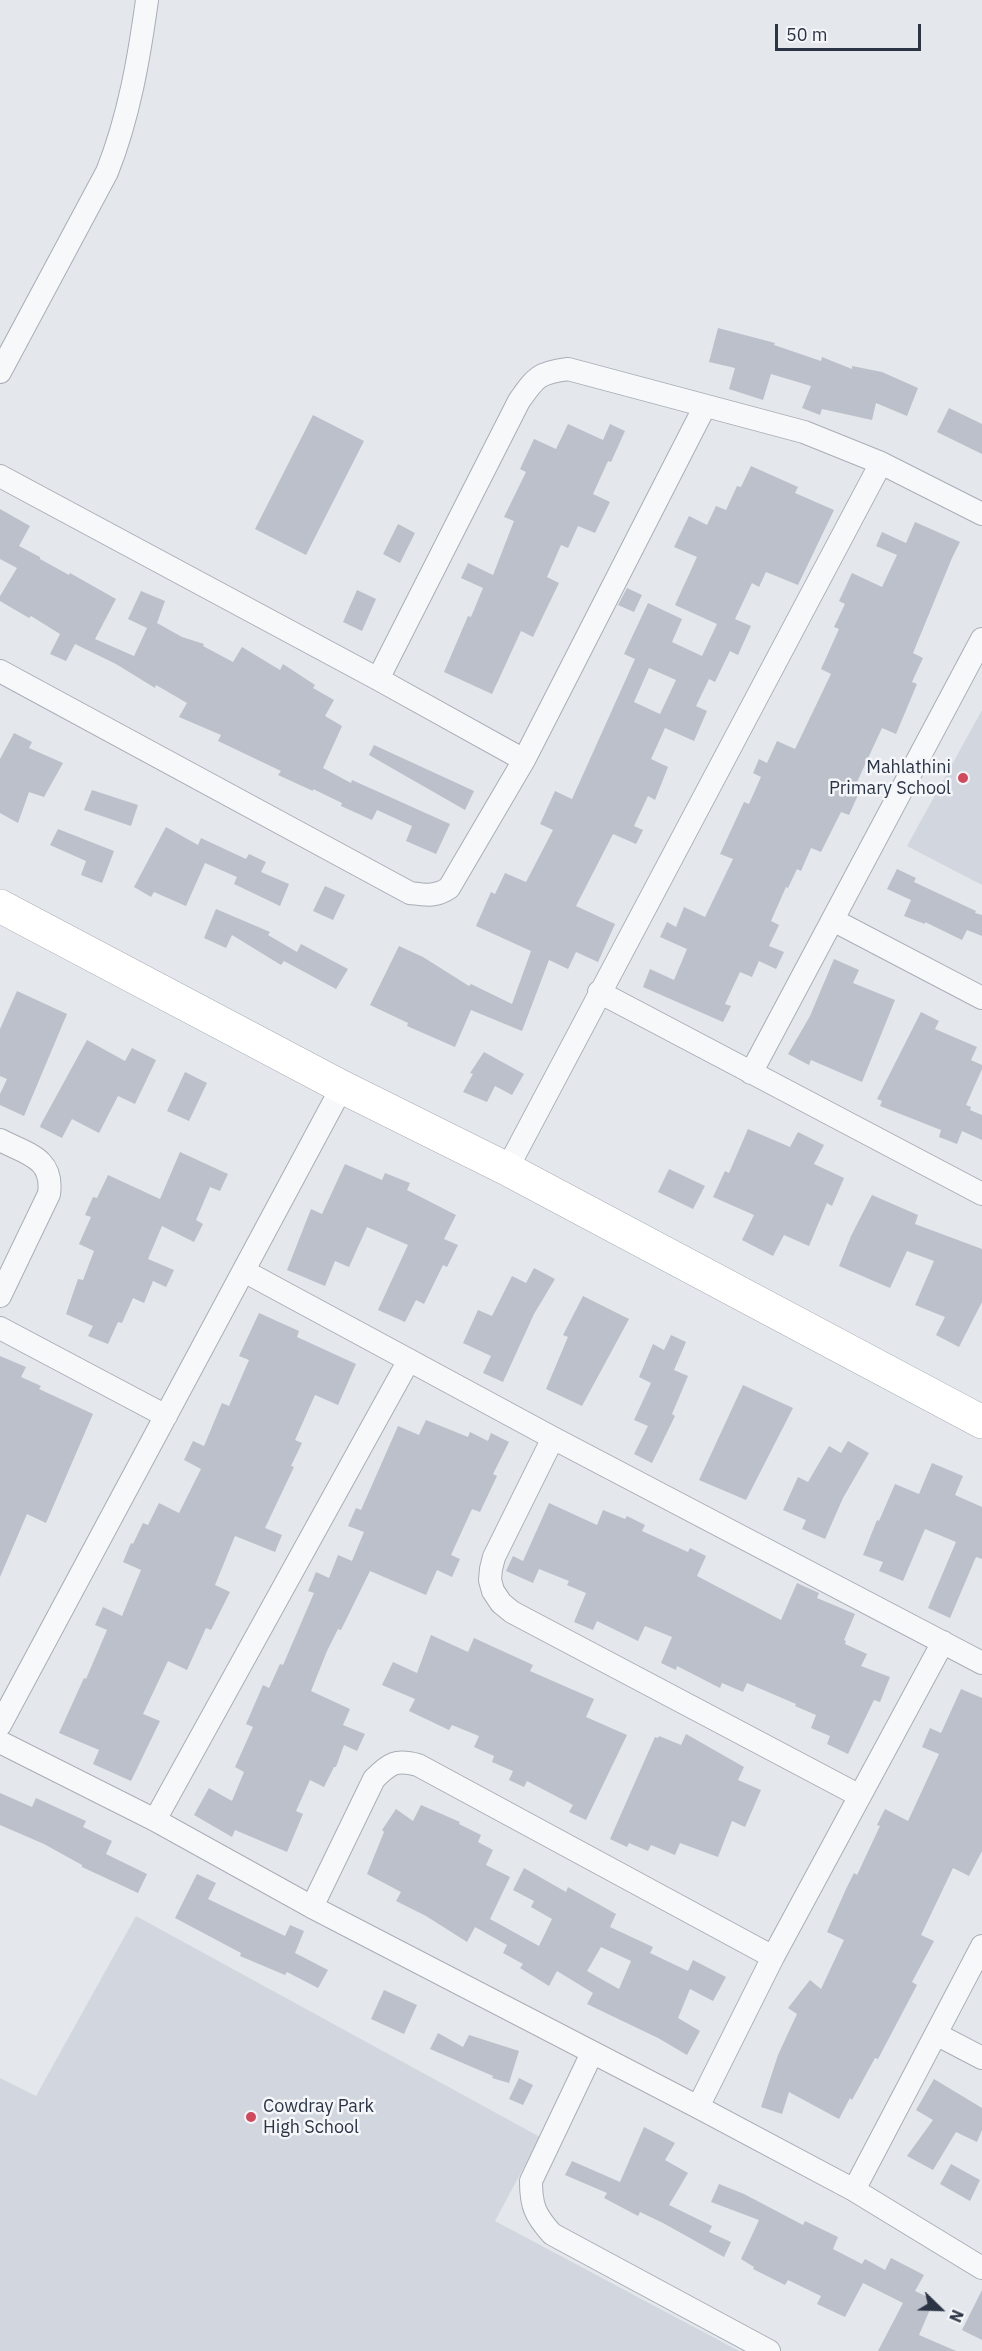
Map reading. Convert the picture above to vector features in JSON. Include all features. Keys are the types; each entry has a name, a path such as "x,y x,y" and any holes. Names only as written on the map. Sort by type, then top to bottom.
{"street":[{"path":"0,372 107,172 120,140 129,105 147,0"},
{"path":"378,679 519,401 534,381 546,372 568,369 804,432 881,463 982,514"},
{"path":"0,671 410,892 428,896 439,895 449,888 524,760 705,406"},
{"path":"507,1169 881,463"},
{"path":"0,476 524,760"},
{"path":"751,1074 982,639"},
{"path":"0,906 342,1087 507,1169 982,1422"},
{"path":"833,920 982,998"},
{"path":"599,992 982,1194"},
{"path":"0,1725 342,1087"},
{"path":"0,1140 40,1161 51,1180 49,1194 0,1296"},
{"path":"244,1270 554,1438 982,1663"},
{"path":"0,1328 166,1416"},
{"path":"155,1820 409,1360"},
{"path":"554,1438 494,1557 490,1580 493,1591 501,1603 522,1618 860,1796"},
{"path":"698,2106 772,1957 943,1642"},
{"path":"0,1742 155,1820 312,1907 698,2106 854,2190 982,2268"},
{"path":"312,1907 374,1779 386,1767 404,1761 418,1765 772,1957"},
{"path":"854,2190 982,1946"},
{"path":"936,2034 982,2058"},
{"path":"592,2053 531,2181 531,2198 536,2217 552,2234 769,2351"}],"shaded area":[{"name":"Mahlathini Primary School","path":"982,710 982,885 907,846"},
{"name":"Cowdray Park High School","path":"136,1916 540,2137 495,2221 739,2351 0,2351 0,2078 36,2096"}],"building":[{"path":"718,328 775,343 774,345 821,361 822,357 852,369 852,366 882,372 918,388 907,416 876,403 872,420 822,409 820,415 802,408 811,386 771,374 763,400 729,389 735,368 709,362"},
{"path":"949,408 982,424 982,454 937,432"},
{"path":"313,415 364,441 306,555 255,529"},
{"path":"568,424 603,440 610,424 625,431 593,494 610,502 595,533 578,526 568,548 561,545 547,577 559,583 533,637 521,631 492,694 444,672 468,616 471,617 483,588 461,578 468,563 493,575 514,521 504,517 526,472 520,469 534,439 556,449"},
{"path":"751,466 798,487 795,493 834,510 798,585 766,572 759,587 752,583 735,619 751,626 738,655 730,651 715,682 709,679 696,706 707,711 694,741 665,728 651,759 668,767 655,800 648,796 634,826 643,830 636,844 613,834 576,906 615,924 598,962 576,952 568,969 549,960 522,1031 471,1010 455,1047 407,1026 408,1023 370,1005 399,946 423,957 469,986 471,984 512,1004 531,951 476,926 491,892 495,894 505,873 526,882 553,830 540,824 555,791 572,799 635,659 624,654 648,603 682,619 672,642 702,656 717,624 675,605 697,557 674,547 689,516 707,525 716,506 726,510 737,486 741,487","holes":["649,668 676,680 660,714 634,702"]},
{"path":"0,509 30,526 19,546 116,599 95,639 134,656 147,628 128,619 141,591 165,601 157,623 182,637 204,644 203,646 233,662 242,647 280,670 283,664 315,685 313,688 334,700 325,716 342,726 323,768 351,783 352,780 450,824 436,854 406,841 412,826 377,810 372,820 341,806 342,803 313,789 313,791 278,775 281,771 218,741 221,735 179,717 187,703 156,685 155,688 116,664 75,644 66,661 50,654 60,634 0,601 0,596 17,568 0,559"},
{"path":"915,522 960,542 913,653 923,658 912,682 917,684 896,734 882,728 857,782 863,784 849,815 841,812 821,852 811,848 801,871 797,869 788,888 786,887 771,921 779,925 769,946 784,952 776,969 759,961 752,977 740,972 725,1004 731,1006 723,1022 643,987 650,969 674,980 687,949 660,937 667,922 676,927 684,907 705,917 733,859 720,854 744,802 749,804 761,777 753,773 759,759 767,763 777,741 795,749 831,674 821,669 839,629 834,627 845,604 839,601 852,573 882,587 897,555 876,546 882,532 906,543"},
{"path":"398,524 415,533 400,563 383,554"},
{"path":"627,588 642,595 634,612 618,605"},
{"path":"357,590 376,599 362,631 343,622"},
{"path":"14,733 32,742 29,748 63,763 44,797 29,792 18,823 0,813 0,759"},
{"path":"374,745 474,791 465,810 369,755"},
{"path":"92,790 138,805 131,826 84,810"},
{"path":"166,827 198,845 201,838 246,859 249,854 266,862 261,872 289,884 280,906 234,884 237,877 205,863 186,906 154,892 151,897 134,887"},
{"path":"58,829 114,851 102,883 81,875 86,861 50,845"},
{"path":"897,869 916,878 914,882 982,915 982,936 967,930 962,940 925,922 925,924 904,916 911,900 887,889"},
{"path":"325,886 345,895 333,920 313,911"},
{"path":"216,909 270,932 268,935 297,952 301,944 348,969 336,989 284,961 281,965 232,935 226,948 204,938"},
{"path":"834,959 859,970 853,983 895,1000 862,1082 811,1060 809,1065 788,1054 810,1016"},
{"path":"17,991 67,1014 24,1116 0,1105 0,1094 7,1079 0,1076 0,1029"},
{"path":"921,1012 939,1021 935,1029 977,1047 971,1060 982,1065 982,1069 966,1105 971,1107 970,1110 982,1115 982,1140 962,1131 957,1144 939,1137 941,1130 880,1106 882,1101 877,1099"},
{"path":"87,1040 125,1061 132,1048 156,1060 135,1104 118,1096 99,1133 72,1119 62,1138 40,1127"},
{"path":"484,1052 524,1074 512,1095 495,1086 487,1102 463,1092 473,1074 470,1073"},
{"path":"185,1072 207,1083 189,1121 167,1111"},
{"path":"748,1129 790,1147 798,1132 824,1145 814,1164 844,1178 832,1206 827,1203 809,1246 784,1235 773,1256 742,1240 754,1215 713,1197 725,1171 729,1173"},
{"path":"180,1152 228,1174 220,1191 210,1187 196,1220 203,1224 194,1242 162,1226 148,1259 174,1270 166,1287 153,1281 144,1303 133,1298 122,1323 118,1322 108,1344 88,1336 93,1326 66,1314 78,1279 83,1280 94,1251 79,1244 91,1217 85,1215 93,1197 97,1198 108,1175 160,1199"},
{"path":"345,1164 382,1180 385,1173 410,1183 407,1190 456,1215 444,1239 458,1245 447,1267 443,1265 424,1304 416,1300 405,1322 378,1310 408,1245 367,1227 349,1267 335,1261 325,1286 287,1270 311,1209 322,1214"},
{"path":"669,1169 705,1186 693,1209 658,1192"},
{"path":"872,1195 918,1215 915,1224 982,1249 982,1302 959,1347 936,1335 945,1317 915,1305 934,1261 907,1251 890,1288 839,1266"},
{"path":"534,1268 555,1279 534,1314 503,1382 483,1373 491,1356 463,1343 478,1310 492,1316 512,1276 526,1283"},
{"path":"583,1296 629,1319 582,1406 546,1389 568,1337 563,1335"},
{"path":"259,1313 299,1331 297,1337 356,1364 338,1405 315,1395 295,1440 302,1443 291,1466 294,1467 265,1528 282,1535 275,1552 235,1536 215,1585 230,1592 211,1630 206,1628 187,1670 168,1661 143,1714 160,1721 131,1781 93,1764 99,1750 59,1733 107,1630 95,1625 103,1607 122,1616 141,1570 123,1562 131,1543 133,1544 143,1523 148,1525 159,1503 179,1513 201,1469 184,1460 193,1441 204,1446 222,1403 229,1406 249,1360 239,1356"},
{"path":"671,1335 686,1342 674,1370 688,1376 672,1414 675,1416 652,1463 634,1454 648,1426 634,1420 651,1383 639,1377 653,1344 664,1350"},
{"path":"0,1356 26,1367 21,1377 41,1386 39,1389 93,1414 46,1523 27,1514 0,1577"},
{"path":"743,1385 793,1408 746,1500 699,1480"},
{"path":"426,1420 468,1437 470,1432 488,1441 491,1433 509,1442 493,1474 497,1476 480,1512 472,1509 451,1555 460,1559 452,1577 437,1570 426,1595 370,1571 341,1630 338,1629 327,1651 311,1691 350,1709 343,1725 365,1734 357,1751 344,1745 336,1767 324,1787 310,1780 296,1811 303,1814 287,1852 235,1830 232,1837 194,1815 209,1788 232,1801 244,1772 235,1767 253,1727 246,1724 263,1685 269,1688 280,1664 283,1665 314,1593 308,1591 316,1572 329,1578 338,1555 352,1561 364,1532 348,1526 356,1508 361,1510 398,1426 419,1435"},
{"path":"848,1441 869,1453 843,1498 825,1539 802,1529 806,1520 783,1510 798,1477 808,1482 829,1446 841,1453"},
{"path":"932,1463 963,1476 955,1495 982,1507 982,1559 976,1557 950,1618 928,1608 956,1542 925,1529 903,1581 879,1571 883,1562 863,1555 895,1484 919,1494"},
{"path":"549,1503 597,1525 603,1510 625,1519 627,1516 645,1525 642,1531 688,1552 690,1548 706,1556 697,1576 781,1620 797,1583 819,1593 817,1598 855,1614 844,1640 845,1644 867,1654 861,1666 890,1677 880,1702 874,1700 848,1754 827,1744 830,1736 811,1728 816,1715 795,1706 796,1704 747,1683 743,1692 722,1683 720,1688 677,1666 676,1670 661,1663 672,1637 645,1626 638,1641 597,1621 593,1630 574,1622 586,1593 567,1585 569,1581 539,1569 533,1583 506,1571 513,1556 523,1561"},
{"path":"431,1635 468,1652 474,1638 533,1665 530,1671 594,1699 586,1717 627,1735 586,1820 569,1812 573,1805 527,1781 524,1787 509,1780 513,1771 492,1762 494,1756 474,1747 479,1736 452,1725 449,1730 409,1711 415,1699 382,1685 393,1662 417,1673"},
{"path":"961,1689 982,1698 982,1851 969,1876 953,1868 921,1935 934,1941 912,1982 917,1985 878,2059 875,2058 839,2119 789,2092 782,2114 761,2107 778,2055 797,2014 788,2008 810,1980 821,1989 844,1940 827,1932 846,1889 854,1873 857,1875 880,1826 877,1825 885,1809 908,1821 939,1754 922,1747 930,1728 941,1733"},
{"path":"686,1734 744,1767 738,1780 761,1790 745,1827 732,1821 718,1857 680,1843 675,1855 651,1845 648,1851 629,1843 627,1847 610,1839 655,1737 659,1736 681,1745"},
{"path":"0,1793 32,1807 36,1798 86,1821 83,1827 112,1841 106,1854 147,1874 138,1893 82,1867 44,1844 0,1825"},
{"path":"421,1805 460,1822 459,1824 481,1835 478,1842 493,1850 486,1865 510,1877 490,1919 539,1946 552,1919 531,1907 534,1901 513,1890 524,1868 566,1892 568,1887 616,1914 610,1927 653,1947 650,1953 688,1971 693,1960 726,1977 713,2001 690,1989 678,2018 700,2031 687,2055 658,2038 587,2004 593,1993 557,1971 549,1986 520,1968 523,1964 503,1953 507,1945 475,1927 467,1942 426,1916 396,1901 401,1892 367,1874 384,1832 382,1830 396,1809 413,1821","holes":["601,1947 631,1961 619,1989 587,1971"]},
{"path":"197,1874 216,1883 208,1899 285,1936 290,1925 304,1931 295,1953 328,1970 318,1988 287,1972 285,1975 240,1956 241,1953 175,1918"},
{"path":"384,1990 417,2005 404,2034 371,2019"},
{"path":"438,2033 463,2047 469,2035 519,2051 509,2083 492,2078 493,2076 430,2049"},
{"path":"519,2078 533,2085 523,2105 509,2099"},
{"path":"934,2079 982,2108 982,2130 977,2142 956,2132 933,2170 907,2156 933,2120 916,2110"},
{"path":"644,2127 675,2143 665,2160 688,2173 669,2205 712,2226 709,2232 731,2242 724,2257 663,2223 640,2212 638,2216 604,2198 607,2193 565,2175 572,2161 620,2182"},
{"path":"951,2164 980,2180 970,2201 940,2184"},
{"path":"719,2184 744,2194 803,2225 805,2221 838,2237 833,2249 862,2264 865,2259 885,2270 891,2258 924,2275 915,2291 934,2300 919,2335 956,2351 878,2351 903,2303 863,2283 845,2317 817,2304 821,2296 788,2280 785,2285 753,2269 754,2267 741,2259 759,2220 711,2202"},
{"path":"982,2290 982,2340 962,2330"}],"place":[{"name":"Mahlathini Primary School","path":"963,778"},
{"name":"Cowdray Park High School","path":"251,2117"}]}
